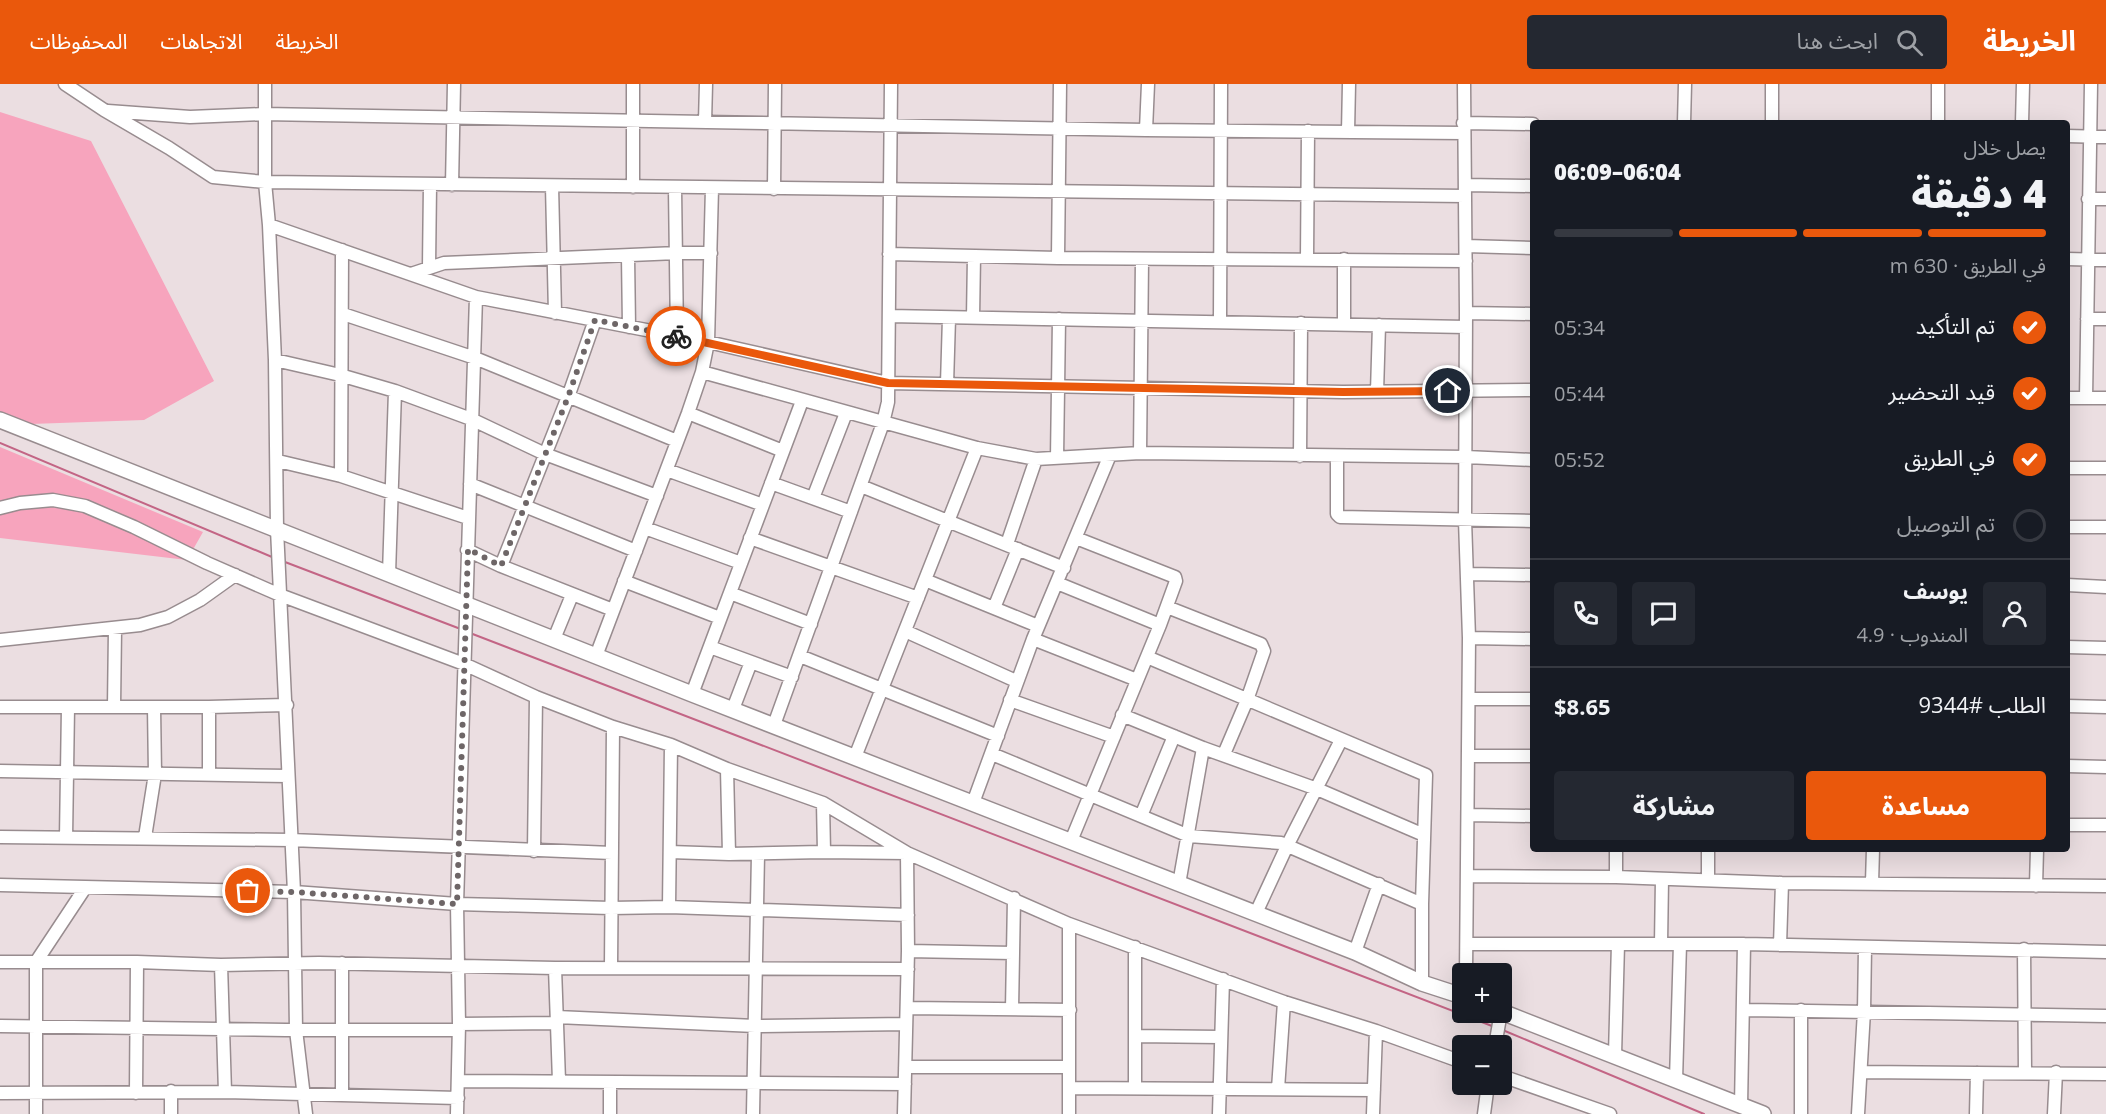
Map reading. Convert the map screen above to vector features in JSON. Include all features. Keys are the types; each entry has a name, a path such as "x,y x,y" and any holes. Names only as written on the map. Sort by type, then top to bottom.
{"main road":[{"path":"0,420 692,694 1355,952 1422,982 1452,992"},
{"path":"1512,1016 1763,1114"}],"street":[{"path":"65,84 213,177 265,182 1307,195 1530,186"},
{"path":"265,84 265,182 275,360 280,595 294,892 296,1030 306,1114"},
{"path":"452,185 454,84"},
{"path":"633,84 633,187"},
{"path":"705,122 706,84"},
{"path":"774,189 775,84"},
{"path":"774,725 861,486 888,402 891,84"},
{"path":"1058,258 1060,84"},
{"path":"1146,130 1148,84"},
{"path":"1220,322 1221,84"},
{"path":"1348,84 1348,132"},
{"path":"1464,84 1465,520 1469,638 1466,963"},
{"path":"1684,120 1685,84"},
{"path":"1772,84 1772,120"},
{"path":"1938,84 1938,120"},
{"path":"2022,120 2023,84"},
{"path":"2086,398 2091,84"},
{"path":"104,110 190,117 264,114 1221,131 1348,132 1530,124"},
{"path":"1307,259 1308,131"},
{"path":"2070,136 2106,137"},
{"path":"429,267 430,185"},
{"path":"552,186 555,312"},
{"path":"675,188 676,336"},
{"path":"596,656 702,372 708,342 712,188"},
{"path":"2088,199 2106,199"},
{"path":"269,225 476,297 708,342 888,383 1300,392 1530,390"},
{"path":"1466,246 1530,248"},
{"path":"341,476 342,250"},
{"path":"411,274 444,263 711,253"},
{"path":"889,254 1058,258 1466,261"},
{"path":"628,256 629,327"},
{"path":"973,318 974,256"},
{"path":"1140,453 1142,259"},
{"path":"2070,259 2106,260"},
{"path":"1344,260 1344,323"},
{"path":"457,1114 459,1027 457,904 476,297"},
{"path":"343,314 475,358 677,441"},
{"path":"1466,314 1530,314"},
{"path":"889,316 1466,327"},
{"path":"947,384 949,318"},
{"path":"1056,458 1059,319"},
{"path":"2087,319 2106,319"},
{"path":"501,566 568,397 595,320"},
{"path":"1299,456 1301,323"},
{"path":"1377,392 1379,325"},
{"path":"275,360 395,391 471,419 545,454 657,496"},
{"path":"702,372 977,448 1036,459 1140,453 1530,460"},
{"path":"389,574 395,391"},
{"path":"2070,398 2106,398"},
{"path":"692,694 802,401"},
{"path":"688,413 783,451"},
{"path":"813,498 846,413"},
{"path":"855,757 977,448"},
{"path":"973,803 1016,681 1110,455"},
{"path":"1337,456 1337,514 1340,517 1530,521"},
{"path":"994,608 1036,459"},
{"path":"278,461 341,476 468,518"},
{"path":"2070,468 2106,468"},
{"path":"667,470 763,505"},
{"path":"771,483 851,512"},
{"path":"470,484 636,551"},
{"path":"861,486 1064,568"},
{"path":"0,508 20,503 53,500 85,506 280,595 464,664 536,697 613,727 671,745 727,769 823,803 907,853 1069,924 1284,1002 1376,1030 1452,1058"},
{"path":"2070,527 2106,527"},
{"path":"645,528 741,563"},
{"path":"750,538 918,598"},
{"path":"1071,841 1160,626 1176,581 1175,577 1077,538"},
{"path":"468,549 501,566 613,610"},
{"path":"1468,574 1530,575"},
{"path":"0,640 141,626 168,617 200,600 235,575"},
{"path":"925,580 1038,626"},
{"path":"624,581 720,618"},
{"path":"1057,583 1160,626"},
{"path":"2070,585 2106,587"},
{"path":"730,593 811,624"},
{"path":"554,639 572,595"},
{"path":"1167,606 1261,644 1264,651 1247,700 1224,754"},
{"path":"114,707 115,629"},
{"path":"905,631 1016,681"},
{"path":"1469,638 1530,639"},
{"path":"1033,639 1137,680"},
{"path":"710,647 792,677"},
{"path":"2070,647 2106,648"},
{"path":"800,656 998,736"},
{"path":"1147,657 1426,775 1422,982"},
{"path":"733,709 751,662"},
{"path":"534,851 536,697"},
{"path":"1469,699 1530,699"},
{"path":"1010,700 1114,737"},
{"path":"0,706 286,705"},
{"path":"2070,706 2106,707"},
{"path":"66,838 68,707"},
{"path":"145,837 155,774 154,707"},
{"path":"208,707 209,774"},
{"path":"1122,716 1317,789 1424,835"},
{"path":"611,967 613,727"},
{"path":"1142,816 1174,736"},
{"path":"1256,913 1341,740"},
{"path":"669,907 671,745"},
{"path":"1179,884 1203,748"},
{"path":"992,754 1189,836 1275,842 1422,904"},
{"path":"1469,756 1530,756"},
{"path":"2070,766 2106,767"},
{"path":"727,769 729,854"},
{"path":"0,771 288,776"},
{"path":"823,803 824,852"},
{"path":"1468,815 1530,816"},
{"path":"2070,825 2106,825"},
{"path":"0,837 291,840 612,853"},
{"path":"670,852 907,853"},
{"path":"1616,877 1617,852"},
{"path":"1708,852 1708,879"},
{"path":"1872,883 1873,852"},
{"path":"2036,886 2037,852"},
{"path":"904,1114 908,969 907,853"},
{"path":"753,1114 758,854"},
{"path":"1468,876 1708,879 1782,883 2106,886"},
{"path":"1661,944 1662,879"},
{"path":"1780,945 1782,883"},
{"path":"1355,952 1379,884"},
{"path":"0,885 294,892 457,904 611,908 669,907 908,915"},
{"path":"36,1114 36,962 85,888"},
{"path":"1012,1009 1014,898"},
{"path":"1069,924 1070,1114"},
{"path":"1467,944 1744,944 2106,952"},
{"path":"1615,1055 1618,944"},
{"path":"1676,1080 1680,944"},
{"path":"1741,1106 1744,944"},
{"path":"1135,1088 1136,947"},
{"path":"1858,1114 1865,948"},
{"path":"2024,950 2025,1072"},
{"path":"908,951 1013,953"},
{"path":"0,962 908,969"},
{"path":"136,1093 137,962"},
{"path":"342,963 342,1094"},
{"path":"221,965 225,1092"},
{"path":"555,968 559,1081"},
{"path":"1219,1114 1223,979"},
{"path":"1278,1089 1284,1002"},
{"path":"907,1008 1070,1010"},
{"path":"1744,1010 2106,1016"},
{"path":"1801,1010 1802,1114"},
{"path":"0,1026 343,1030 459,1027 557,1020 754,1026 906,1024"},
{"path":"1373,1114 1376,1030"},
{"path":"1135,1036 1220,1037"},
{"path":"905,1067 1070,1067"},
{"path":"1861,1072 2106,1074"},
{"path":"2054,1114 2055,1072"},
{"path":"1976,1114 1977,1073"},
{"path":"1512,1080 1576,1109 1610,1114"},
{"path":"458,1081 905,1084"},
{"path":"610,1082 610,1114"},
{"path":"1070,1088 1374,1090"},
{"path":"0,1093 171,1091 458,1098"},
{"path":"171,1091 171,1114"},
{"path":"1484,1114 1487,1095"}],"shaded area":[{"path":"0,112 91,141 214,381 144,420 31,424 0,412"},
{"path":"0,447 203,532 187,560 0,538"}],"waterway":[{"path":"0,443 272,557"},
{"path":"285,562 458,628"},
{"path":"470,633 1492,1026"},
{"path":"1505,1031 1704,1114"}],"way so far":[{"path":"248,891 294,892 457,904 468,549 501,566 568,397 595,320 676,336"}],"route":[{"path":"676,336 888,383 1343,392 1448,391"}]}
